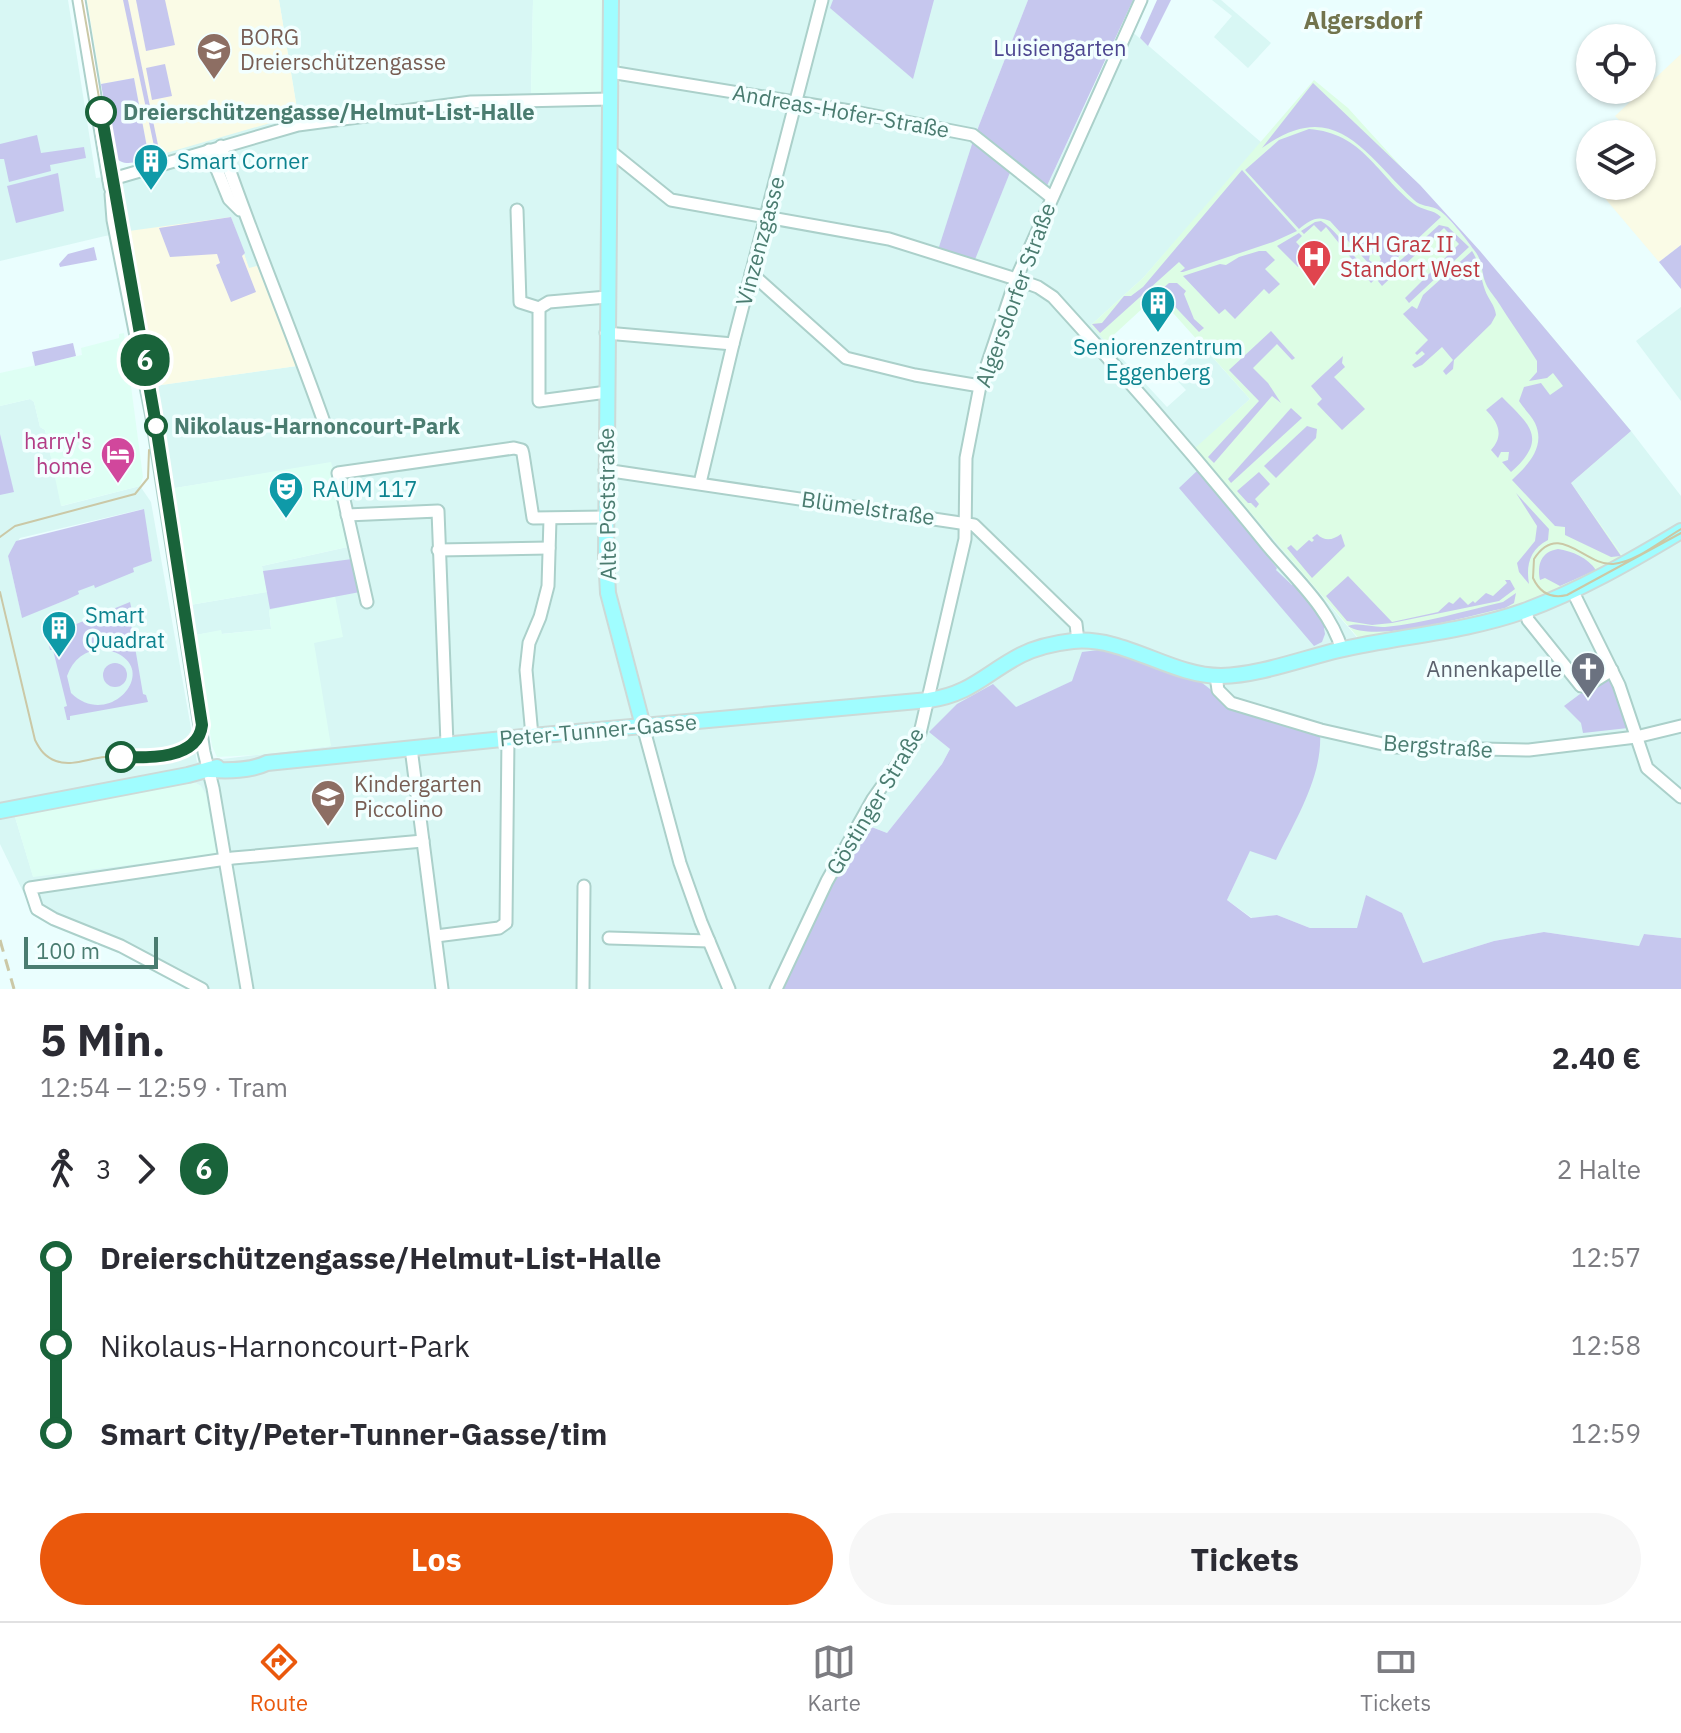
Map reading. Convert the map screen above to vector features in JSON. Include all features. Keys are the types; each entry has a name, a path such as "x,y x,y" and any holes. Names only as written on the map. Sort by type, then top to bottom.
{"main road":[{"name":"Alte Poststraße","path":"611,0 605,470 608,593 643,726"},
{"name":"Göstinger Straße","path":"929,700 968,690 1021,655 1049,644 1078,641 1108,644 1186,670 1216,676 1242,675 1526,610 1572,590 1681,531"},
{"name":"Peter-Tunner-Gasse","path":"0,811 256,759 267,763 929,700"}],"street":[{"path":"79,0 118,220 116,226 153,453 159,473 204,752 210,770 247,989"},
{"name":"Vinzenzgasse","path":"700,483 822,0"},
{"name":"Algersdorfer Straße","path":"929,700 962,555 966,522 966,458 980,386 1016,279 1141,0"},
{"name":"Andreas-Hofer-Straße","path":"610,72 973,135 1051,197"},
{"path":"109,180 298,125 376,113 513,99 610,99"},
{"path":"215,148 229,199 243,214 283,309 325,425"},
{"path":"609,150 671,200 889,239 1016,279 1038,287 1053,297 1209,474 1313,599 1335,628 1342,650"},
{"path":"517,210 520,302 539,308 549,302 607,297"},
{"path":"751,273 846,358 915,375 980,386"},
{"path":"539,308 539,401 607,392"},
{"path":"606,333 733,344"},
{"path":"367,602 338,473 514,448 522,450 533,518 606,517"},
{"name":"Blümelstraße","path":"605,470 966,522 984,532 1076,624 1078,641"},
{"path":"347,515 438,511 447,744"},
{"path":"532,736 526,670 529,643 548,586 550,519"},
{"path":"438,550 549,548"},
{"path":"1572,590 1612,670 1647,768 1681,797"},
{"path":"1526,610 1528,620 1581,686 1612,670"},
{"name":"Bergstraße","path":"1216,676 1218,690 1231,703 1332,733 1396,747 1529,750 1636,737 1681,726"},
{"name":"Göstinger Straße","path":"776,989 827,881 873,799 920,733 929,700"},
{"name":"Alte Poststraße","path":"643,726 680,863 729,989"},
{"path":"436,936 499,928 507,921 508,738"},
{"path":"411,748 442,989"},
{"path":"202,989 121,946 54,919 37,909 30,888 226,860 423,841"},
{"path":"583,989 584,886"},
{"path":"609,938 709,941"}],"shaded area":[{"path":"0,0 68,0 96,178 123,175 150,167 149,158 171,150 298,115 279,0 533,0 531,93 597,94 610,99 621,82 621,65 617,61 618,0 1028,0 976,133 1046,188 1123,24 1262,143 1143,278 1091,325 1167,407 1186,390 1172,375 1190,357 1193,359 1205,349 1250,399 1196,448 1360,641 1624,558 1571,483 1631,431 1681,496 1681,938 1644,934 1639,946 1544,932 1494,941 1423,963 1402,913 1366,896 1358,928 1310,928 1277,915 1252,918 1227,900 1250,850 1277,859 1073,681 1016,707 930,732 950,749 942,764 887,833 865,824 791,967 783,989 194,989 145,962 41,916 28,902 0,844 0,406 30,399 34,402 40,427 45,430 62,506 140,486 151,502 197,762 331,746 269,609 271,629 195,635 190,605 266,592 262,566 352,546 330,463 169,489 154,386 297,366 257,266 249,269 231,217 105,236 0,261","holes":["143,509 152,560 22,617 8,556 20,538","193,782 201,786 33,876 15,817"]},
{"name":"BORG Dreierschützengasse","path":"87,0 279,0 298,115 149,158 134,78 101,84"},
{"path":"533,0 618,0 617,61 621,65 621,82 610,99 597,94 531,93"},
{"path":"1212,0 1221,0 1271,43 1248,68 1214,37 1232,16"},
{"path":"1681,54 1681,245 1659,262 1606,200 1656,200 1656,120 1619,120 1615,116 1628,104 1656,104 1656,77"},
{"path":"1314,80 1348,108 1505,281 1631,431 1571,483 1624,558 1515,611 1361,641 1195,448 1250,399 1157,295 1106,342 1091,325 1143,278"},
{"path":"231,217 249,268 257,266 297,366 154,386 129,231"},
{"path":"1681,307 1681,401 1636,341"},
{"path":"124,333 143,477 140,486 61,506 45,430 40,427 34,402 30,399 0,406 0,373 82,355 81,348 119,338 119,334"},
{"path":"331,462 352,546 262,566 267,592 190,605 169,489"},
{"path":"335,596 343,637 314,643 331,746 217,757 212,746 195,635 221,630 222,634 271,629 269,610"},
{"path":"194,782 206,794 217,854 33,877 15,817"}],"green space":[{"path":"123,0 128,0 158,145 154,146"},
{"path":"136,0 165,0 175,45 146,51"},
{"path":"833,0 934,0 913,79 830,8"},
{"name":"Luisiengarten","path":"1028,0 1133,0 1046,188 976,133"},
{"path":"1157,0 1171,0 1148,46 1140,38"},
{"path":"165,64 172,96 152,100 146,68"},
{"path":"134,78 149,158 126,163 114,156 101,84"},
{"path":"1313,83 1420,185 1480,251 1631,431 1571,483 1621,556 1611,557 1565,535 1565,527 1555,526 1512,480 1537,448 1535,423 1519,401 1524,387 1541,383 1550,395 1563,386 1553,373 1547,378 1529,381 1537,372 1537,361 1487,287 1477,254 1457,228 1437,209 1414,200 1363,149 1329,129 1310,127 1288,133 1262,148"},
{"path":"1309,129 1343,138 1368,157 1414,204 1441,217 1384,270 1374,267 1381,260 1378,252 1370,254 1371,266 1330,221 1314,219 1299,229 1245,170 1279,140"},
{"path":"37,135 41,153 84,147 86,158 50,165 51,171 9,182 4,159 0,159 0,144"},
{"path":"974,138 1011,170 974,262 938,250"},
{"path":"1242,170 1297,231 1183,272 1180,272 1185,268 1179,262 1100,333 1092,324 1102,323 1124,296 1131,296 1143,287"},
{"path":"58,173 64,211 16,223 7,186"},
{"path":"231,217 256,292 231,302 216,265 220,263 217,254 170,257 159,228"},
{"path":"1321,221 1363,265 1380,274 1371,283 1326,227 1321,232 1314,225 1304,234 1301,231"},
{"path":"1439,225 1448,227 1469,247 1409,303 1405,298 1459,244 1444,228 1382,286 1378,281"},
{"path":"1299,233 1302,236 1296,242 1309,256 1298,267 1277,246"},
{"path":"1681,245 1681,289 1659,262"},
{"path":"94,247 97,260 60,267 59,264 68,254"},
{"path":"1266,251 1275,260 1265,269 1280,284 1269,294 1264,289 1235,319 1225,309 1219,314 1183,276 1220,264 1226,265"},
{"path":"1472,251 1496,315 1491,324 1454,360 1453,369 1446,375 1443,371 1453,360 1442,347 1415,368 1412,365 1425,354 1422,351 1417,355 1415,353 1428,340 1403,314 1412,306 1417,309 1423,295"},
{"path":"1169,283 1177,283 1186,291 1184,294 1194,319 1204,328 1199,332 1163,294 1160,297 1161,290"},
{"path":"1271,331 1295,358 1292,360 1277,344 1253,368 1281,403 1272,396 1214,463 1208,457 1259,401 1229,370"},
{"path":"73,343 76,356 35,366 32,352"},
{"path":"1343,356 1345,367 1334,377 1365,409 1342,430 1317,404 1322,399 1311,386"},
{"path":"1502,397 1521,416 1532,441 1529,450 1511,472 1502,462 1508,460 1509,452 1501,452 1498,458 1491,450 1499,435 1494,420 1486,410"},
{"path":"1291,408 1302,418 1231,483 1228,479"},
{"path":"1307,426 1317,429 1316,438 1276,478 1264,466"},
{"path":"0,434 14,492 0,495"},
{"path":"1198,470 1259,542 1276,570 1292,585 1295,583 1314,605 1326,627 1322,642 1314,646 1179,488"},
{"path":"1259,472 1270,484 1255,499 1259,504 1256,508 1237,491"},
{"path":"1516,493 1549,529 1548,540 1530,559 1529,584 1519,572 1517,563 1535,541 1537,526"},
{"path":"144,509 152,561 133,568 134,572 95,588 94,585 78,591 79,594 22,618 8,556 16,541"},
{"path":"1317,534 1329,539 1341,534 1345,546 1312,578 1287,548 1291,545 1297,551 1309,540 1312,542"},
{"path":"1558,549 1579,556 1596,570 1560,586 1545,578 1540,580 1542,560"},
{"path":"352,559 360,592 270,609 263,571"},
{"path":"1348,576 1392,622 1438,612 1460,597 1468,605 1473,601 1475,603 1486,593 1493,596 1507,583 1505,580 1510,580 1515,589 1499,601 1392,623 1372,625 1347,621 1326,596"},
{"path":"1516,593 1514,603 1505,608 1424,626 1379,632 1361,631 1348,626 1385,627 1415,623 1503,602"},
{"path":"130,602 143,694 148,702 70,716 67,720 64,707 67,706 47,636","holes":["103,649 122,656 131,667 132,679 127,690 116,700 102,705 87,703 71,693 67,676 80,656"]},
{"path":"1106,649 1201,682 1233,707 1320,732 1320,749 1312,782 1276,860 1250,851 1227,900 1251,918 1277,915 1310,928 1357,928 1366,895 1402,913 1423,963 1494,941 1544,932 1639,946 1644,934 1681,938 1681,989 783,989 824,897 864,824 887,833 942,764 950,749 929,732 957,704 993,684 1016,707 1072,681 1082,652"},
{"path":"115,663 124,666 127,675 124,684 115,687 106,684 103,675 106,666"},
{"path":"1612,675 1628,728 1583,733 1581,723 1564,706"}],"tram line":[{"path":"0,592 35,740 46,755 62,763 105,757 166,755 192,745 200,735 202,720 155,419 82,0"},
{"name":"6","path":"101,112 155,419 202,720 198,739 185,750 147,757 121,757"},
{"path":"0,537 15,526 135,494 148,478 149,450"},
{"path":"1681,529 1640,555 1613,564 1592,559 1563,544 1553,544 1543,548 1534,559 1533,578 1547,594 1567,595 1681,533"}],"railway":[{"path":"0,940 14,989"}],"place":[{"name":"BORG Dreierschützengasse","path":"214,81"},
{"name":"Dreierschützengasse/Helmut-List-Halle","path":"101,112"},
{"name":"Smart Corner","path":"151,192"},
{"name":"LKH Graz II Standort West","path":"1314,288"},
{"name":"Seniorenzentrum Eggenberg","path":"1158,334"},
{"name":"Nikolaus-Harnoncourt-Park","path":"156,426"},
{"name":"harry's home","path":"118,485"},
{"name":"RAUM 117","path":"286,520"},
{"name":"Smart Quadrat","path":"59,659"},
{"name":"Annenkapelle","path":"1588,700"},
{"name":"Kindergarten Piccolino","path":"328,828"}],"district":[{"name":"Algersdorf","path":"1363,21"}]}
